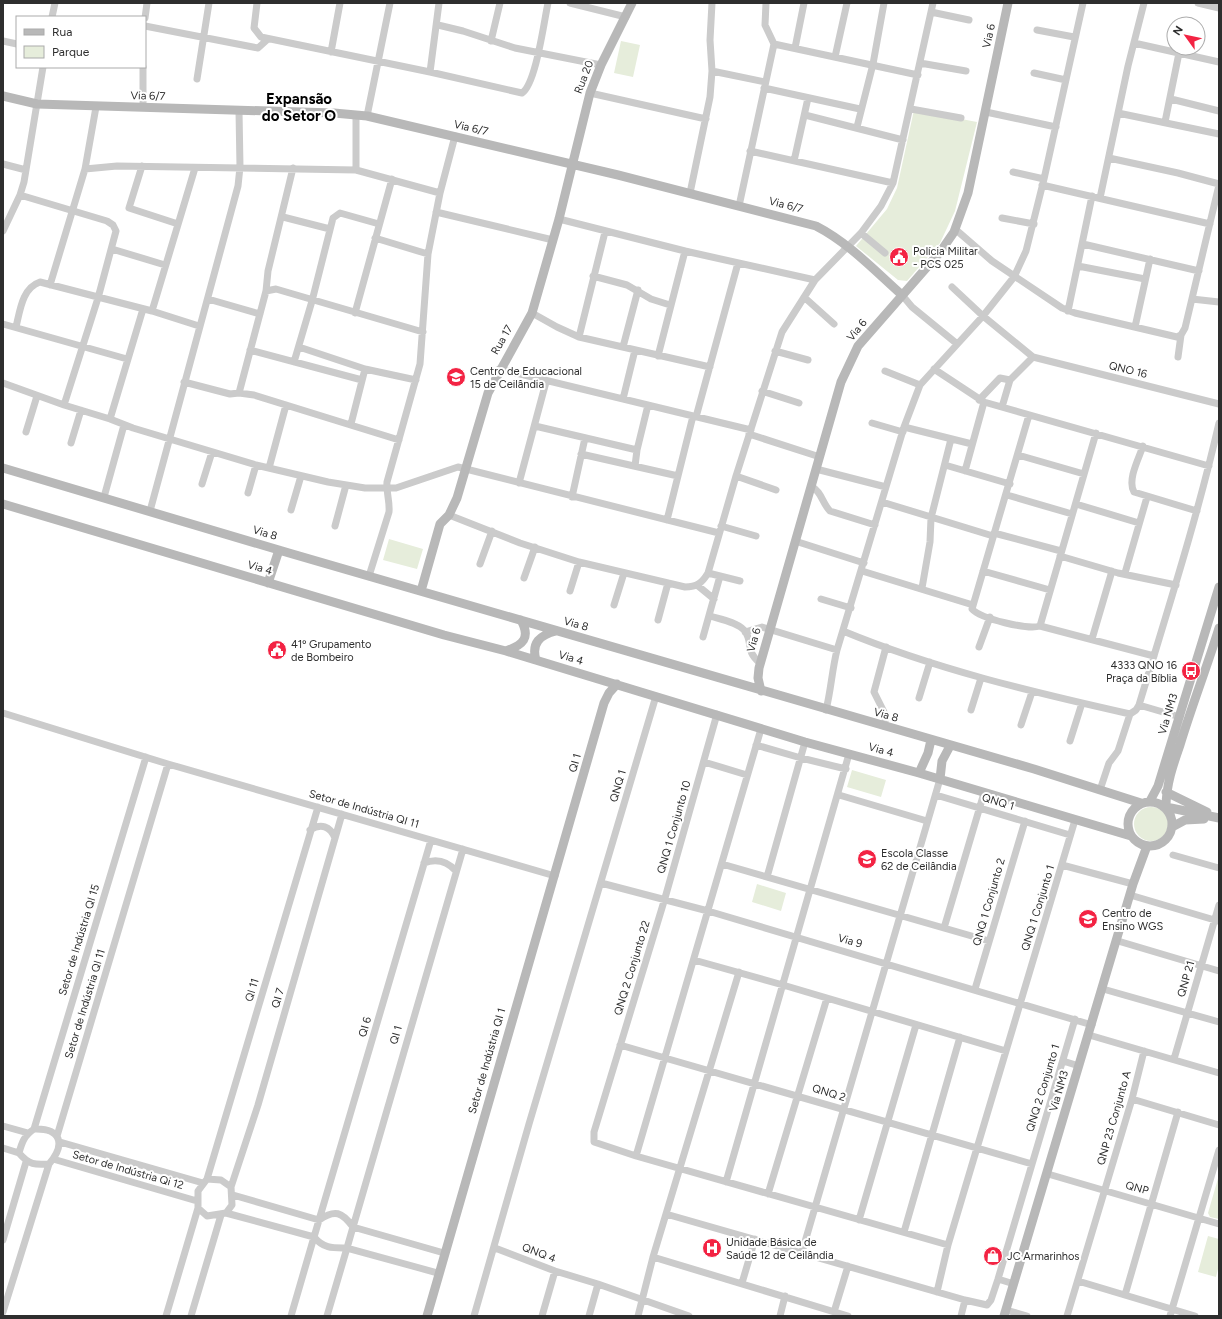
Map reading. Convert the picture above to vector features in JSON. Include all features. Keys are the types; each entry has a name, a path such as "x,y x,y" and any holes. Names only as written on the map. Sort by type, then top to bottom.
{"main road":[{"name":"Rua 20","path":"571,164 590,93 601,65 632,3"},
{"name":"Via 6","path":"761,690 758,678 759,665 841,382 858,346 941,251 955,229 968,193 1008,3"},
{"name":"Via 6/7","path":"3,96 37,104 356,114 367,116 690,193 816,226 831,233 848,246 902,295"},
{"name":"Rua 17","path":"421,591 440,524 449,515 457,498 483,404 499,369 532,313 559,219 571,164"},
{"name":"Via 8","path":"4,469 104,497 743,686 1146,802"},
{"name":"Via 4","path":"3,504 268,583 506,651 805,742 940,779 1131,836"},
{"path":"268,583 279,550"},
{"name":"Via NM3","path":"1146,802 1158,786 1219,587"},
{"path":"506,651 519,646 525,638 526,632 522,620"},
{"name":"Via NM3","path":"1166,807 1168,782 1194,699 1219,628"},
{"path":"536,660 534,653 537,641 543,635 556,631"},
{"path":"743,686 749,681 759,665"},
{"name":"QI 1","path":"602,680 604,703"},
{"name":"QI 1","path":"555,876 604,703 609,692 617,684"},
{"path":"919,773 928,753 931,740"},
{"path":"940,779 942,761 950,746"},
{"path":"1166,792 1219,818"},
{"path":"1166,807 1171,816 1172,827 1170,833 1161,843 1143,845 1131,836 1128,830 1131,811 1146,802 1156,802 1166,807 1219,818"},
{"path":"1172,827 1181,821 1189,819 1219,818"},
{"name":"Via NM3","path":"1005,1313 1118,941 1137,874 1143,845"},
{"name":"Setor de Indústria QI 1","path":"427,1316 438,1273 555,876"}],"street":[{"path":"52,16 54,3"},
{"path":"145,16 146,3"},
{"path":"196,80 202,37 209,3"},
{"path":"257,3 254,28 257,33 268,39 430,72 522,93 526,90 530,83 548,3"},
{"path":"331,52 340,3"},
{"path":"367,116 390,3"},
{"path":"430,72 438,25 439,3"},
{"path":"491,41 500,3"},
{"path":"690,193 706,118 712,71 710,40 712,3"},
{"path":"739,206 774,44 765,25 766,3"},
{"path":"795,48 804,3"},
{"path":"835,57 847,3"},
{"path":"857,127 860,109 872,64 884,3"},
{"path":"449,515 579,562 686,587 697,585 702,582 708,573 762,391 782,332 815,280 861,233 881,206 893,183 911,109 932,3"},
{"path":"826,710 831,674 842,631 851,608 904,430 920,385 956,343 983,316 1014,277 1026,251 1034,224 1056,127 1074,37 1083,3"},
{"path":"1100,198 1144,3"},
{"path":"1198,3 1217,6"},
{"path":"574,4 626,17"},
{"path":"931,12 969,20"},
{"path":"438,25 463,31 491,41 601,65"},
{"path":"146,26 258,48 268,39"},
{"path":"1037,30 1074,37"},
{"path":"3,41 16,44"},
{"path":"1134,43 1166,50"},
{"path":"774,44 918,75"},
{"path":"1165,122 1171,99 1178,56"},
{"path":"1192,56 1219,62"},
{"path":"920,63 966,71"},
{"path":"3,231 20,195 26,170 43,68"},
{"path":"143,108 144,68"},
{"path":"712,71 808,98 860,109"},
{"path":"1034,73 1066,80"},
{"path":"590,93 706,118"},
{"path":"794,161 808,98"},
{"path":"1171,99 1219,111"},
{"path":"50,284 85,169 96,107"},
{"path":"911,109 961,118"},
{"path":"150,511 168,438 199,326 208,300 238,186 240,167 239,110"},
{"path":"986,112 1056,127"},
{"path":"1118,113 1219,134"},
{"path":"356,114 356,170"},
{"path":"805,115 857,127 903,140"},
{"path":"369,576 389,512 390,503 386,489 420,364 428,254 440,193 455,136"},
{"path":"750,151 893,183"},
{"path":"1109,158 1178,173 1219,184 1178,357"},
{"path":"3,164 26,170"},
{"path":"85,169 117,166 142,166 356,170 440,193"},
{"path":"142,166 129,208 178,224"},
{"path":"152,311 195,168"},
{"path":"239,393 266,291 268,271 283,217 293,168"},
{"path":"1013,172 1092,196 1210,224"},
{"path":"355,313 392,179"},
{"path":"20,195 107,220 113,225 116,235 98,298 81,346 64,405"},
{"path":"1068,311 1092,196"},
{"path":"436,212 553,240"},
{"path":"294,362 312,301 333,218 340,214 379,224"},
{"path":"283,217 330,230"},
{"path":"1002,218 1034,224"},
{"path":"559,219 605,232 815,280"},
{"path":"955,229 1014,277 1068,311 1177,337 1182,335"},
{"path":"579,337 605,232"},
{"path":"861,233 885,253"},
{"path":"375,238 428,254"},
{"path":"1083,244 1199,271"},
{"path":"112,249 165,265"},
{"path":"658,356 685,251"},
{"path":"1135,327 1150,259"},
{"path":"668,520 678,476 710,367 738,263"},
{"path":"1078,266 1145,279"},
{"path":"593,276 627,285 652,299 670,305"},
{"path":"16,327 24,297 29,288 40,282 152,311 199,326"},
{"name":"QNO 16","path":"952,287 983,316 1033,357 1219,404"},
{"path":"266,291 276,289 312,301 423,332"},
{"path":"623,347 638,290"},
{"path":"902,295 912,307 956,343"},
{"path":"804,297 834,324"},
{"path":"1192,299 1219,302"},
{"path":"208,300 260,314"},
{"path":"110,419 142,309"},
{"path":"532,313 579,337 710,367"},
{"path":"3,324 127,359"},
{"path":"299,347 365,369 416,380"},
{"path":"250,350 362,380"},
{"path":"623,400 635,350"},
{"path":"775,350 808,360"},
{"path":"1002,407 1010,380 1033,357"},
{"path":"351,424 365,369"},
{"path":"499,369 546,382 695,416 750,432 820,457"},
{"path":"934,369 982,401 1209,466"},
{"path":"885,371 920,385"},
{"path":"965,471 982,401 1000,378 1010,380"},
{"path":"184,382 230,394 239,393 286,405 400,440"},
{"path":"519,483 546,382"},
{"path":"3,383 124,425 256,466 301,476 346,485 386,489 404,486 453,468 466,469 668,520 756,536"},
{"path":"762,391 799,403"},
{"path":"26,432 37,396"},
{"path":"268,468 286,405"},
{"path":"634,466 648,405"},
{"path":"71,443 81,410"},
{"path":"1029,415 1010,484 972,608 975,612 1028,628 1040,626 1154,656"},
{"path":"872,423 972,444"},
{"path":"1100,790 1109,763 1118,751 1130,714 1139,706 1197,511 1219,423"},
{"path":"104,497 124,425"},
{"path":"535,426 637,450"},
{"path":"1040,626 1096,433"},
{"path":"572,497 585,438"},
{"path":"922,588 930,542 931,518 951,439"},
{"path":"1143,446 1131,486 1134,492 1197,511"},
{"path":"202,484 212,452"},
{"path":"581,454 678,476"},
{"path":"1018,455 1084,474"},
{"path":"945,465 1010,484"},
{"path":"248,493 256,466"},
{"path":"816,469 886,487"},
{"path":"291,510 301,476"},
{"path":"736,476 776,490"},
{"path":"335,526 346,485"},
{"path":"811,486 819,492 825,506 830,511 875,524"},
{"path":"1006,494 1072,514"},
{"path":"1125,572 1147,497"},
{"path":"882,502 931,518 994,534 1112,571 1125,572 1176,585"},
{"path":"1076,504 1139,523"},
{"path":"480,564 492,531"},
{"path":"795,541 863,567 973,605"},
{"path":"524,578 535,547"},
{"path":"570,591 579,562"},
{"path":"983,571 1050,590"},
{"path":"1092,639 1112,571"},
{"path":"614,605 624,573"},
{"path":"708,573 740,581"},
{"path":"703,637 720,576"},
{"path":"658,620 668,583"},
{"path":"697,585 714,599"},
{"path":"821,599 851,608"},
{"path":"710,616 738,625 746,632 751,654 759,665"},
{"path":"979,647 990,617"},
{"path":"746,632 762,627 837,650"},
{"path":"842,631 981,678 1032,692 1130,714"},
{"path":"884,726 886,716 874,692 886,646"},
{"path":"919,698 930,662"},
{"path":"971,710 981,678"},
{"path":"1021,725 1032,692"},
{"name":"QNQ 1","path":"601,883 656,696"},
{"path":"1070,741 1082,703"},
{"path":"1139,706 1180,717"},
{"name":"Setor de Indústria QI 11","path":"3,713 168,764 555,876"},
{"path":"717,714 704,762 746,775"},
{"path":"761,729 746,775 722,864 636,1156 948,1245"},
{"path":"768,878 805,742"},
{"path":"756,745 846,769"},
{"path":"726,1182 850,754"},
{"name":"Setor de Indústria QI 15","path":"31,1131 146,757"},
{"name":"QNQ 1 Conjunto 10","path":"664,898 704,762"},
{"name":"Setor de Indústria QI 11","path":"58,1139 168,764"},
{"path":"802,1252 940,779"},
{"path":"944,928 984,792"},
{"path":"838,795 927,821"},
{"name":"QNQ 1","path":"936,795 1070,835"},
{"name":"QI 11","path":"205,1181 318,807"},
{"name":"QI 7","path":"231,1187 258,1105 342,814"},
{"name":"QNQ 1 Conjunto 1","path":"1021,1003 1075,820"},
{"name":"QNQ 1 Conjunto 2","path":"975,989 1025,821"},
{"path":"310,830 315,827 323,826 333,832 335,838"},
{"name":"QI 6","path":"319,1220 431,840"},
{"name":"QI 1","path":"353,1227 463,849"},
{"path":"1173,854 1219,868"},
{"path":"424,863 439,860 456,871"},
{"path":"722,864 989,941"},
{"path":"1062,865 1133,884"},
{"path":"474,1316 495,1248 529,1124 601,883"},
{"name":"Via 9","path":"601,883 664,898 975,989 1092,1025"},
{"path":"1130,895 1217,920"},
{"name":"QNQ 2 Conjunto 22","path":"636,1156 594,1142 594,1132 664,898"},
{"name":"QNP 21","path":"1174,1059 1217,920 1219,905"},
{"path":"1118,941 1219,971"},
{"path":"694,960 783,984 872,1012 1006,1051"},
{"path":"638,1316 653,1257 681,1169 739,972"},
{"path":"1103,989 1219,1022"},
{"path":"768,1194 827,998"},
{"path":"937,1292 948,1245 1021,1003"},
{"name":"QNQ 2 Conjunto 1","path":"965,1300 984,1306 991,1300 1062,1061 1076,1019"},
{"path":"859,1220 916,1025"},
{"path":"1089,1035 1219,1073"},
{"path":"904,1232 960,1037"},
{"name":"QNQ 2","path":"620,1045 798,1095 932,1136 1032,1164"},
{"name":"QNP 23 Conjunto A","path":"1067,1316 1132,1099 1144,1052"},
{"path":"1062,1061 1079,1066"},
{"path":"1132,1099 1219,1125"},
{"path":"1125,1295 1178,1112"},
{"path":"3,1126 31,1131 46,1129 58,1139 59,1150 51,1161 3,1312"},
{"path":"19,1153 22,1142 31,1131"},
{"name":"Setor de Indústria Qi 12","path":"58,1139 205,1181"},
{"path":"3,1148 19,1153 26,1162 37,1165 51,1161"},
{"path":"1171,1313 1219,1150"},
{"name":"Setor de Indústria Qi 12","path":"51,1161 198,1205"},
{"path":"3,1240 26,1162"},
{"name":"QNP","path":"1048,1174 1219,1224"},
{"path":"166,1316 198,1205 198,1191 205,1181 221,1180 231,1187 233,1194 232,1205 224,1214 191,1316"},
{"path":"233,1194 319,1220"},
{"path":"198,1205 208,1216 224,1214 314,1237 320,1244 329,1248 347,1248 438,1273"},
{"path":"291,1316 319,1220 327,1214 336,1213 346,1217 353,1227 444,1253"},
{"path":"666,1214 965,1300 961,1316"},
{"path":"327,1316 353,1227"},
{"path":"742,1283 755,1239"},
{"name":"QNQ 4","path":"495,1248 555,1271 643,1299 687,1316"},
{"path":"653,1257 848,1316"},
{"path":"834,1312 848,1266"},
{"path":"542,1316 555,1271"},
{"path":"998,1279 1014,1284"},
{"path":"1078,1282 1125,1295 1171,1313 1195,1316"},
{"path":"589,1316 598,1284"},
{"path":"780,1316 785,1296"},
{"path":"1005,1313 1027,1316"}],"green space":[{"path":"621,41 640,45 633,77 614,73"},
{"path":"914,110 977,122 955,211 940,243 907,281 898,280 856,246 887,209 897,188"},
{"path":"389,539 423,549 417,569 383,560"},
{"path":"852,770 886,780 881,797 847,787"},
{"path":"1148,807 1154,807 1158,808 1165,814 1168,824 1167,831 1161,838 1154,841 1148,841 1144,840 1137,834 1134,827 1134,821 1135,817 1141,810"},
{"path":"757,884 786,893 781,911 752,902"},
{"path":"1219,1175 1219,1219 1210,1217 1208,1213"},
{"path":"1208,1236 1219,1239 1219,1265 1216,1277 1198,1272"}],"place":[{"name":"Polícia Militar - PCS 025","path":"899,257"},
{"name":"Centro de Educacional 15 de Ceilândia","path":"456,377"},
{"name":"41º Grupamento de Bombeiro","path":"277,650"},
{"name":"4333 QNO 16 Praça da Bíblia","path":"1191,671"},
{"name":"Escola Classe 62 de Ceilândia","path":"867,859"},
{"name":"Centro de Ensino WGS","path":"1088,919"},
{"name":"Unidade Básica de Saúde 12 de Ceilândia","path":"712,1248"},
{"name":"JC Armarinhos","path":"993,1256"}],"district":[{"name":"Expansão do Setor O","path":"299,108"}]}
